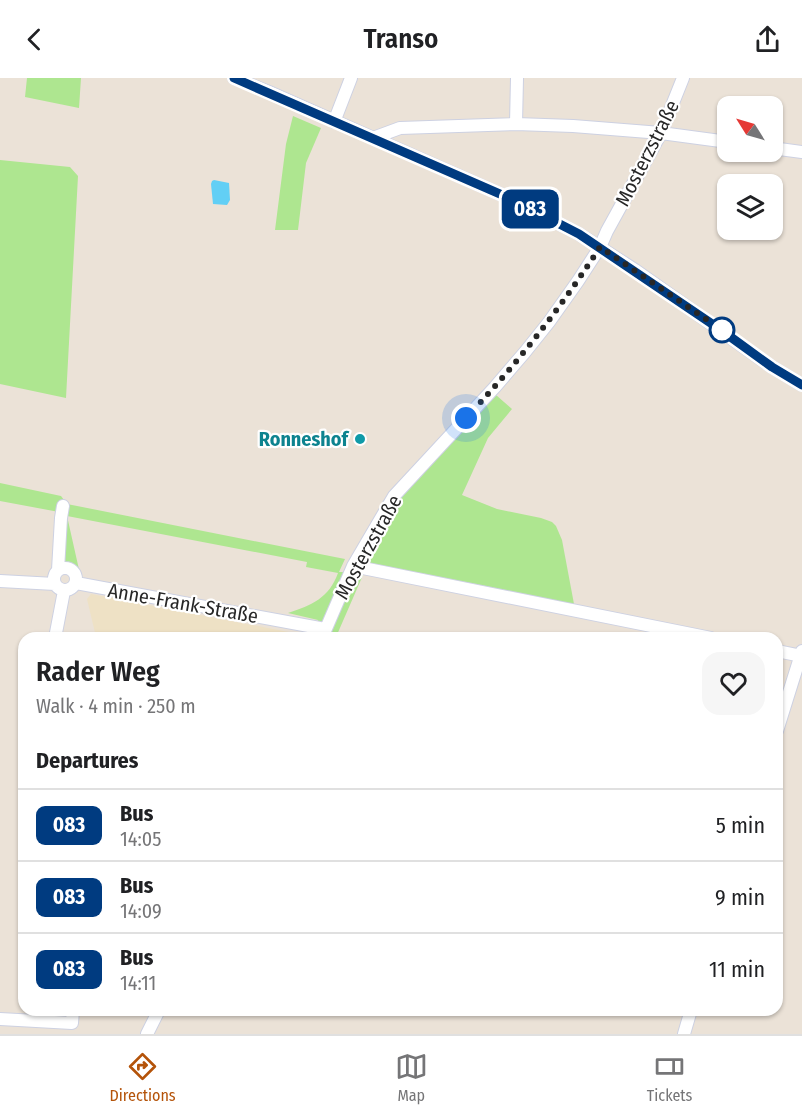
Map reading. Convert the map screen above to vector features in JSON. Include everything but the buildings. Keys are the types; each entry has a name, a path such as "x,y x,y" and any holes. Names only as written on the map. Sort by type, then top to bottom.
{"street":[{"path":"334,122 351,78"},
{"path":"516,124 517,78"},
{"name":"Mosterzstraße","path":"324,632 353,566 394,496 525,352 549,322 600,247 661,133 683,78"},
{"path":"241,79 509,198 579,234 772,367 802,385"},
{"path":"373,138 400,129 516,124 661,133 717,141"},
{"path":"783,149 802,152"},
{"path":"55,632 59,587 54,576 58,570 63,506"},
{"path":"353,566 681,632"},
{"name":"Anne-Frank-Straße","path":"58,570 65,568 72,570 76,576 76,583 319,632"},
{"path":"0,580 71,589 76,583"},
{"path":"783,652 801,654 783,712"},
{"path":"0,1019 72,1023 73,1016"},
{"path":"147,1034 156,1016"},
{"path":"684,1034 689,1016"}],"shaded area":[{"path":"91,594 289,632 95,632 87,599"}],"green space":[{"path":"27,78 81,78 79,108 25,97"},
{"path":"293,116 321,128 306,163 298,230 275,230 286,144"},
{"path":"0,160 70,167 78,176 66,398 0,384"},
{"path":"496,395 512,409 488,438 462,495 497,509 552,522 562,540 574,604 361,561 390,511 406,491"},
{"path":"0,483 61,496 67,504 345,559 339,572 344,572 320,632 314,632 318,620 288,613 305,607 325,595 338,573 306,567 307,562 67,516 80,574 70,565 60,562 66,531 59,512 0,501"},
{"path":"363,575 338,632 331,632 353,579"}],"water":[{"path":"214,180 229,183 230,200 227,205 213,204 211,184"}],"bus line":[{"name":"083","path":"234,78 509,198 579,234 635,270 772,367 802,385"}],"place":[{"name":"Ronneshof","path":"360,439"}],"route":[{"path":"466,418 549,322 600,247 722,330"}]}
